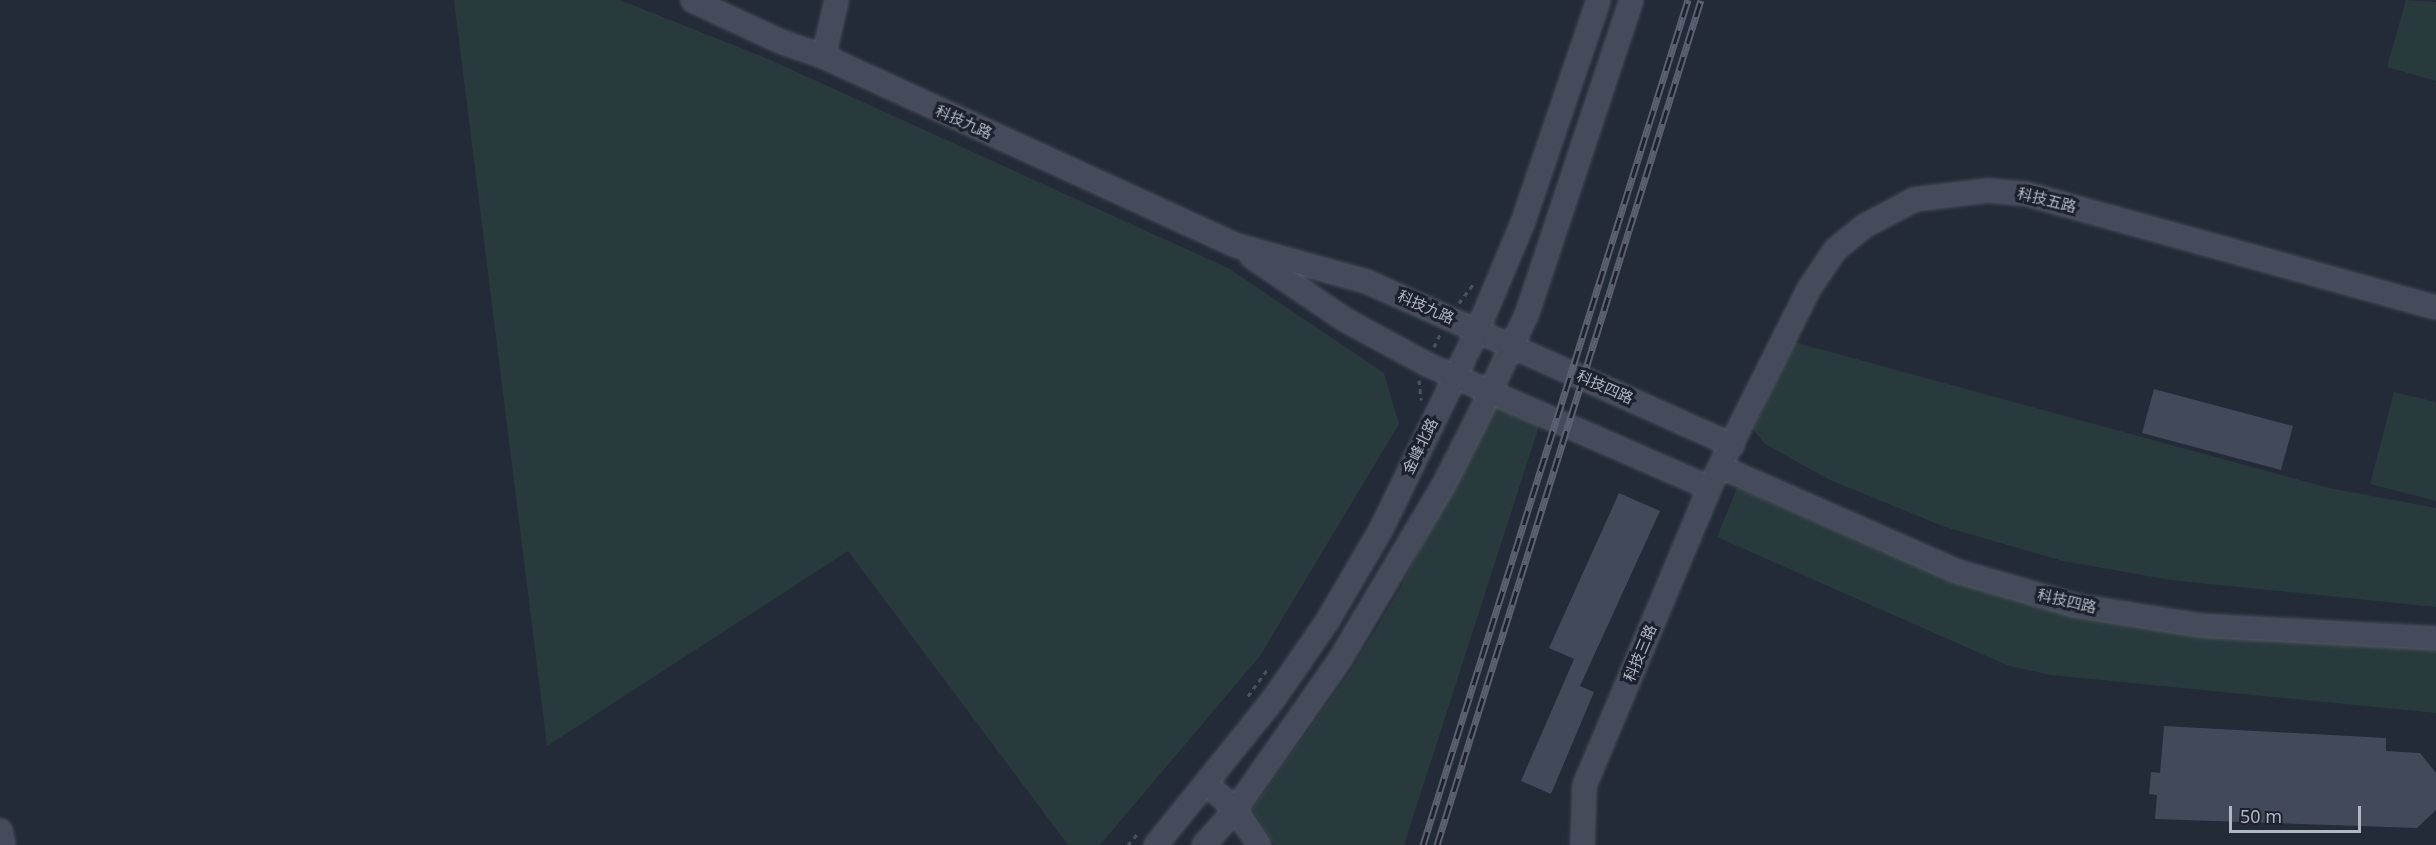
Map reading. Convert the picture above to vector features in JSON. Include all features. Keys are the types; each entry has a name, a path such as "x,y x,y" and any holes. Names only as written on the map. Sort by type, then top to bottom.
{"street":[{"name":"科技九路","path":"692,0 780,41 823,56 1236,245 1366,281 1477,330"},
{"path":"823,56 836,0"},
{"name":"金峰北路","path":"1155,845 1208,784 1326,622 1380,530 1477,330 1522,223 1598,0"},
{"path":"1203,845 1236,809 1339,660 1444,483 1490,393 1514,345 1631,0"},
{"name":"科技五路","path":"1721,467 1808,289 1835,249 1863,226 1914,199 1987,190 2024,193 2436,307"},
{"name":"科技九路","path":"1236,245 1344,320 1426,364 1455,375"},
{"name":"科技四路","path":"1477,330 1732,445"},
{"path":"1455,375 1490,393 1709,487"},
{"name":"科技四路","path":"1721,467 1957,571 2075,605 2198,625 2436,638"},
{"name":"科技三路","path":"1582,845 1584,785 1709,487 1721,467"},
{"path":"1208,784 1236,809 1259,845"},
{"path":"0,830 3,845"}],"path":[{"path":"1422,410 1419,382 1426,364 1448,316 1478,279"},
{"path":"1247,697 1275,660"},
{"path":"1128,845 1144,826"}],"shaded area":[{"path":"454,0 620,0 766,58 1228,268 1384,373 1399,424 1260,656 1100,845 1068,845 848,551 547,746"},
{"path":"2406,0 2436,2 2436,81 2387,67"},
{"path":"1794,342 2329,488 2436,508 2436,607 2170,580 2063,561 1945,527 1830,480 1765,444 1753,429"},
{"path":"2394,392 2436,402 2436,501 2370,484"},
{"path":"1493,405 1539,426 1404,845 1275,845 1252,809 1351,670 1398,592"},
{"path":"1737,488 1953,581 2071,615 2190,633 2436,649 2436,713 2051,675 2009,666 1717,537"}],"building":[{"path":"2154,389 2293,426 2281,470 2142,433"},
{"path":"1619,493 1660,511 1580,686 1594,692 1551,794 1521,781 1574,659 1549,648"},
{"path":"2164,726 2386,738 2386,751 2420,753 2436,773 2436,810 2417,828 2155,819 2157,795 2149,794 2151,772 2160,773"}],"railway":[{"path":"1423,845 1688,0"},
{"path":"1437,845 1701,0"}]}
